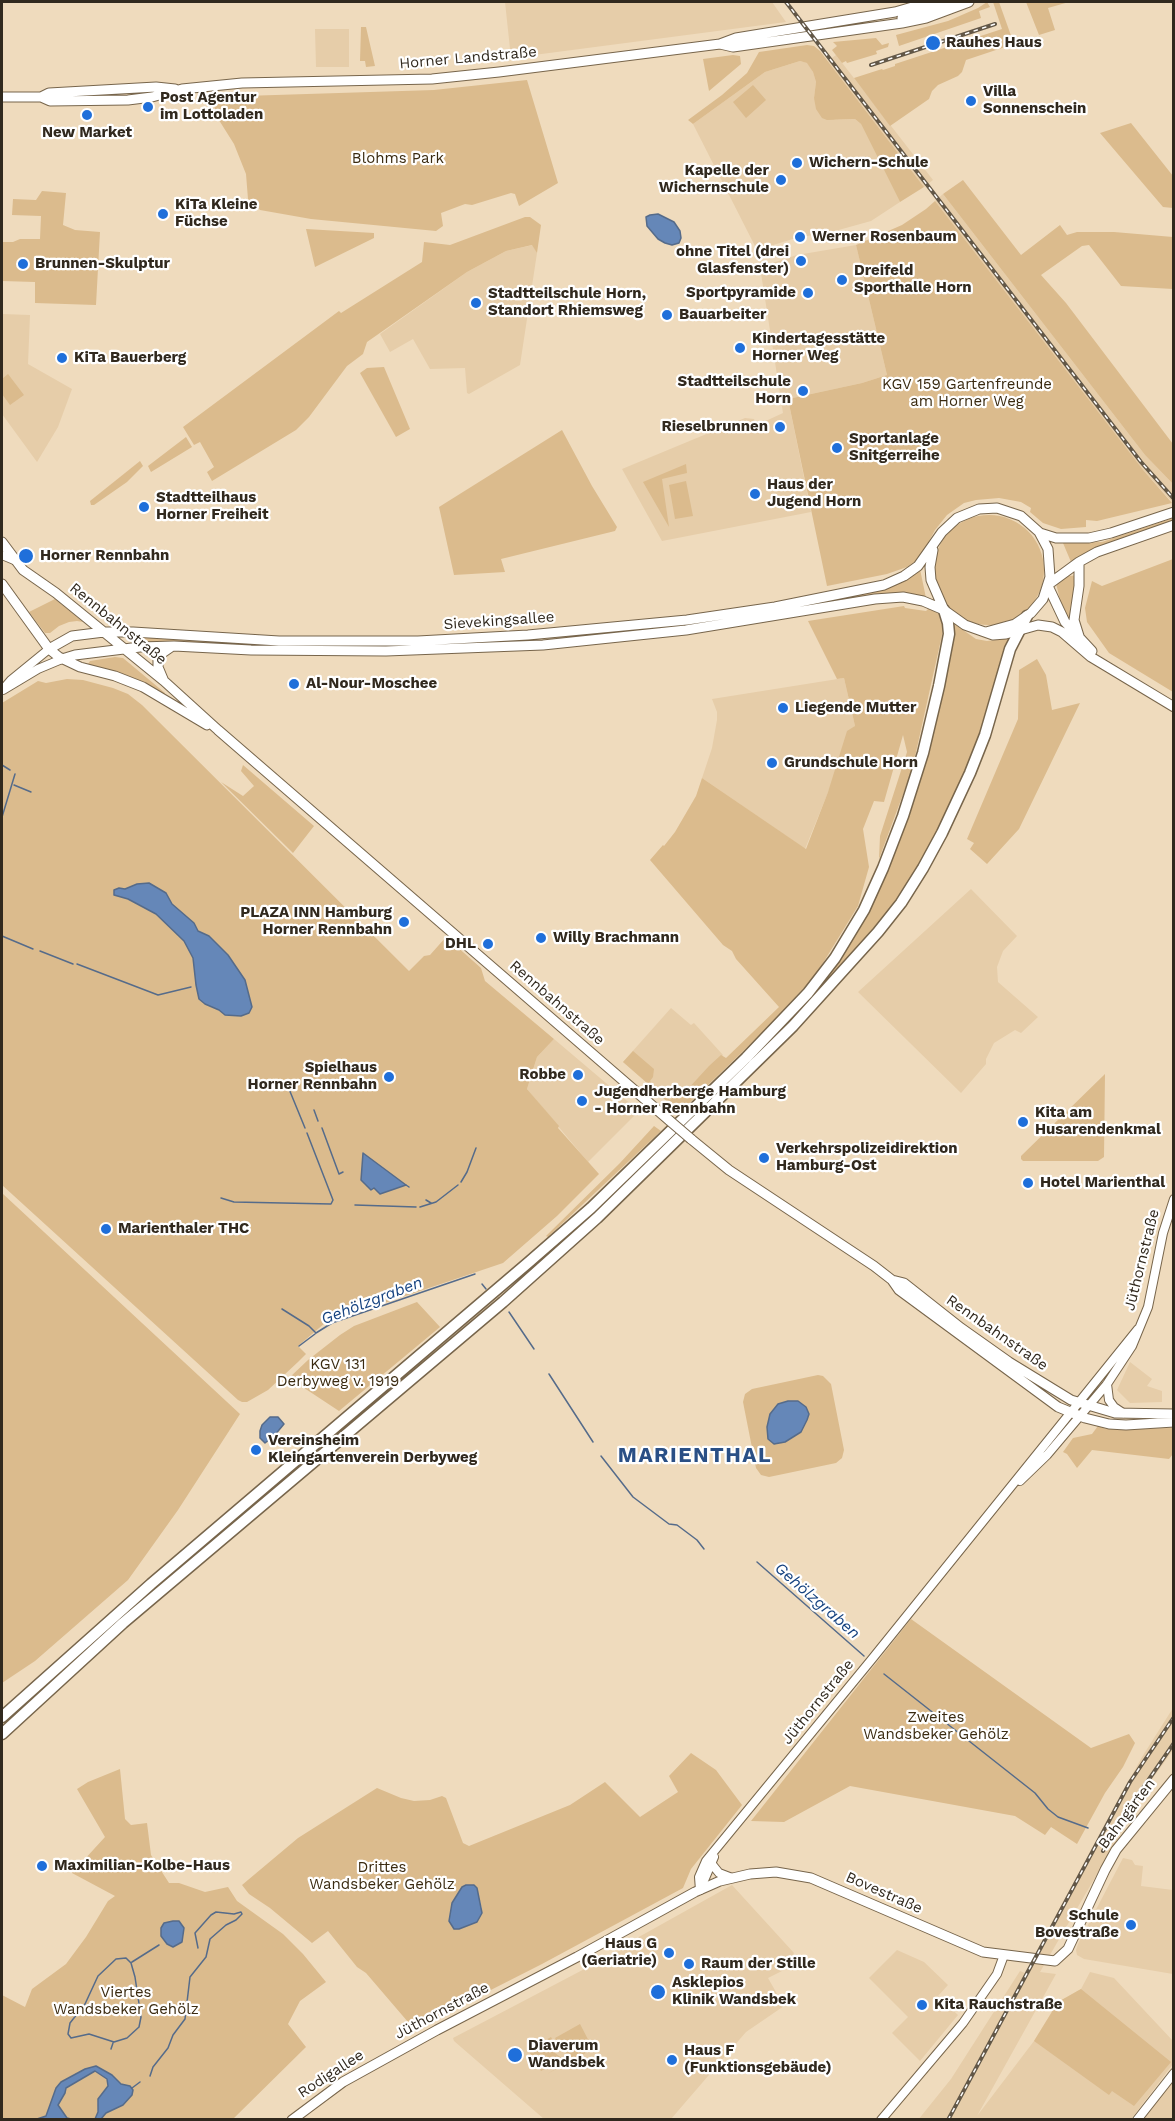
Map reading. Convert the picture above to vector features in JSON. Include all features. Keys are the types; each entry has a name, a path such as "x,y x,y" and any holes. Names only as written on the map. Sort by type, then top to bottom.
{"highway":[{"path":"2,1717 151,1584 573,1224 746,1058 808,993 835,958 864,910 903,816 923,753 939,686 949,634 944,610"},
{"path":"2,1734 123,1623 503,1302 588,1226 793,1026 878,932 901,903 923,868 951,815 974,763 1010,649 1027,616"}],"main road":[{"name":"Horner Landstraße","path":"2,97 41,97 48,93 156,87 182,89 282,81 442,78 720,44 736,38 895,12 930,2"},
{"path":"874,27 952,2"},
{"path":"874,27 926,18 969,2"},
{"name":"Horner Landstraße","path":"720,44 733,47 874,27"},
{"name":"Sievekingsallee","path":"49,649 72,636 104,632 128,631 344,646 528,635 674,622 865,590 895,581 920,564 942,532 957,519 967,513 985,508 998,508 1015,513 1026,519 1039,532 1053,538 1089,538 1172,513"},
{"path":"987,632 1010,625 1027,616 1038,605 1049,585 1079,562 1102,550 1173,525"},
{"name":"Sievekingsallee","path":"1039,532 1050,558 1049,585"},
{"name":"Rennbahnstraße","path":"2,542 23,570 92,622 164,681 729,1170 892,1280 902,1293 1045,1398 1070,1413 1095,1421 1126,1425 1173,1422"},
{"path":"935,544 931,561 931,580 944,610"},
{"path":"1079,562 1079,586 1074,620 1080,639"},
{"name":"Rennbahnstraße","path":"2,584 49,649 62,659 143,687 218,730"},
{"path":"1049,585 1065,622 1080,639 1104,660 1173,701"},
{"name":"Sievekingsallee","path":"62,659 123,648 174,646 504,647 618,638 703,628 894,597 923,601 944,610 965,625 987,632"},
{"path":"92,622 128,631"},
{"path":"987,632 1000,635 1038,624 1052,627 1062,632 1091,657 1173,707"},
{"path":"92,653 104,643 104,632"},
{"path":"164,681 158,667 158,656 174,646"},
{"name":"Rennbahnstraße","path":"892,1280 904,1283 1009,1362 1077,1403 1124,1414 1173,1414"},
{"name":"Bahngärten","path":"1055,1961 1068,1949 1116,1850 1173,1779"},
{"name":"Bovestraße","path":"700,1890 732,1878 776,1872 811,1878 983,1952 1055,1961"},
{"name":"Jüthornstraße","path":"388,2056 700,1890"},
{"name":"Rodigallee","path":"292,2120 343,2082 388,2056"}],"street":[{"path":"2,555 14,560"},
{"path":"2,690 49,649"},
{"path":"2,690 38,669 62,659"},
{"name":"Jüthornstraße","path":"1008,1492 1034,1469 1088,1407 1125,1357 1150,1300 1163,1233 1173,1199"},
{"name":"Jüthornstraße","path":"700,1890 700,1872 706,1861 1008,1492 1138,1329"},
{"path":"1107,1384 1107,1395 1111,1403 1124,1414"},
{"name":"Jüthornstraße","path":"700,1890 719,1847"},
{"path":"711,1863 719,1873 732,1878"},
{"path":"881,2120 952,2038 997,1974 1004,1955"},
{"path":"1137,2120 1173,2073"}],"shaded area":[{"path":"505,2 772,2 786,22 511,58"},
{"path":"315,29 349,29 349,67 316,67"},
{"path":"836,55 933,180 924,187 828,61"},
{"name":"Wichern-Schule","path":"800,61 808,63 813,72 816,82 814,98 835,120 855,119 861,124 900,202 871,221 796,238 757,250 693,124 765,72"},
{"path":"943,194 1145,455 1173,484 1173,503 1144,471 935,201"},
{"name":"Stadtteilschule Horn, Standort Rhiemsweg","path":"533,245 537,253 520,365 469,394 467,393 465,368 430,369 413,339 390,352 380,334 467,272 506,251"},
{"name":"Stadtteilschule Horn","path":"856,245 887,375 862,383 788,399 811,512 662,541 622,469 745,418 754,419 757,425 783,413 760,267 797,255"},
{"path":"2,314 30,315 28,364 72,389 58,427 37,462 2,414"},
{"name":"Grundschule Horn","path":"844,678 855,726 805,849 702,778 712,748 717,720 717,712 712,699"},
{"path":"971,889 1017,936 1003,951 997,967 998,982 1038,1017 1021,1033 1015,1030 994,1043 986,1064 961,1093 858,992"},
{"path":"671,1008 691,1025 694,1023 723,1055 673,1106 623,1062"},
{"name":"Jugendherberge Hamburg - Horner Rennbahn","path":"554,1039 639,1111 588,1162 527,1089 537,1057"},
{"path":"1130,1362 1152,1379 1147,1386 1162,1391 1162,1402 1130,1403 1117,1390"},
{"path":"1173,1708 1173,1750 1153,1778 1040,1972 1056,1974 977,2116 1034,2041 1058,2002 1081,1989 1090,1972 1114,1978 1173,2041 1173,2064 1131,2119 918,2120 951,2079 1020,1971 1025,1973 1142,1757"},
{"name":"Schule Bovestraße","path":"1123,1858 1132,1860 1135,1865 1143,1866 1141,1886 1173,1890 1173,1974 1084,1959 1077,1955 1078,1944"},
{"name":"Asklepios Klinik Wandsbek","path":"732,1885 794,1953 782,1971 768,1978 784,2006 746,2032 671,2119 544,2119 454,2041 453,2038 634,1943 637,1938"},
{"name":"Kita Rauchstraße","path":"897,1950 924,1962 948,1985 938,1996 958,2015 920,2061 892,2033 908,2017 869,1978"},
{"path":"1173,2081 1173,2119 1142,2120 1164,2091"}],"green space":[{"path":"987,2 990,7 979,11 981,18 899,46 896,35 948,21"},
{"path":"993,2 999,2 1014,44 966,60 958,76 938,85 932,91 929,99 890,126 854,78 1002,29"},
{"path":"1026,2 1069,2 1048,8 1055,30 1039,35"},
{"path":"361,27 366,27 375,66 366,67 365,61 360,61"},
{"path":"876,38 882,45 889,43 888,47 876,51 877,54 847,63 846,61 842,63 832,50 837,46 833,42"},
{"path":"814,46 820,51 924,187 900,202 861,124 855,119 827,120 822,118 816,109 814,98 816,82 813,72 807,63 800,61 765,72 693,124 688,120 747,73 759,52"},
{"path":"740,56 741,64 709,91 703,59"},
{"name":"Blohms Park","path":"527,80 558,183 519,206 515,194 511,193 472,205 465,204 441,213 443,226 436,231 311,219 260,210 248,199 246,174 234,144 217,117 212,97 434,90"},
{"path":"753,85 766,100 746,118 733,102"},
{"path":"1131,123 1173,176 1173,208 1163,207 1100,133"},
{"path":"963,180 1021,255 1060,225 1067,235 1077,232 1114,232 1173,237 1173,289 1121,286 1089,245 1082,246 1041,275 1066,303 1173,444 1173,484 1145,455 943,194"},
{"path":"42,191 66,193 63,225 75,230 100,232 96,305 35,303 35,282 2,281 2,242 40,239 41,216 12,215 13,199 36,200"},
{"name":"KGV 159 Gartenfreunde am Horner Weg","path":"935,201 1144,471 1172,503 1097,521 1086,520 1086,527 1061,529 1043,523 1030,512 1031,508 1021,502 999,498 976,500 964,503 947,515 935,530 920,558 907,567 887,574 827,586 788,399 862,383 887,375 856,245 902,225"},
{"path":"530,217 541,225 537,253 532,245 506,251 467,272 367,342 363,354 347,366 309,417 296,430 212,481 207,472 214,467 200,442 194,445 183,427 339,311 341,313 422,262 424,242 450,245"},
{"path":"306,229 374,233 374,238 315,267"},
{"path":"384,367 410,429 396,437 360,373 367,368"},
{"path":"8,374 24,395 10,405 2,394 2,379"},
{"path":"562,430 617,527 615,531 501,559 505,572 454,575 439,507"},
{"path":"186,437 192,447 151,472 148,466"},
{"path":"140,461 143,466 127,482 91,505 90,501"},
{"path":"686,464 687,473 662,479 669,527 643,482"},
{"path":"686,481 693,516 675,519 669,485"},
{"path":"989,515 1010,519 1028,531 1040,549 1044,570 1040,591 1028,609 1010,621 989,625 968,621 950,609 938,591 934,570 938,549 950,531 968,519"},
{"path":"1173,518 1173,522 1071,562 1063,543 1102,542"},
{"path":"1173,559 1173,692 1109,653 1087,622 1085,608 1092,581 1102,586"},
{"path":"920,569 926,598 912,595 718,623 717,620 837,599"},
{"path":"1068,573 1070,576 1077,575 1072,619 1069,620 1060,600 1056,583"},
{"path":"55,599 83,622 69,622 50,633 45,633 29,612"},
{"path":"904,606 926,611 929,608 939,614 944,626 912,770 879,859 880,836 907,752 903,735 884,802 874,801 863,829 869,867 858,906 815,976 763,1032 680,1112 658,1094 661,1091 670,1100 683,1089 686,1091 721,1055 726,1058 779,1007 650,860 675,832 696,796 702,778 806,849 828,792 847,731 855,726 844,678 837,679 808,621"},
{"path":"953,623 976,639 987,641 1011,638 965,776 924,859 889,914 758,1057 749,1061 788,1020 883,880"},
{"path":"135,637 331,644 331,646 307,649 139,643"},
{"path":"123,658 165,693 164,695 88,664 90,661"},
{"path":"1037,659 1046,675 1052,710 1080,703 1019,829 987,864 970,849 974,843 967,839 1018,719 1019,670"},
{"path":"67,679 83,680 113,688 128,694 142,705 409,971 424,956 430,955 446,937 481,968 485,981 554,1039 537,1057 527,1089 599,1174 557,1216 503,1263 325,1323 298,1346 306,1354 268,1390 247,1402 238,1400 2,1185 2,703 38,681 46,683"},
{"path":"243,765 314,826 293,853 221,782 243,796 254,786 241,771"},
{"path":"633,1051 654,1069 650,1081 656,1087 654,1089 623,1062"},
{"path":"1105,1074 1104,1157 1098,1161 1023,1161 1021,1156"},
{"path":"654,1126 661,1131 548,1237 546,1236 620,1163"},
{"path":"2,1193 240,1414 178,1510 128,1580 35,1661 2,1683"},
{"name":"KGV 131 Derbyweg v. 1919","path":"417,1302 440,1327 339,1411 289,1378 308,1360 354,1326"},
{"path":"818,1375 823,1376 831,1384 844,1450 842,1458 836,1463 769,1477 761,1475 756,1468 743,1402 745,1394 752,1389","holes":["778,1404 806,1407 809,1414 807,1420 768,1439 769,1419"]},
{"path":"1098,1426 1106,1429 1173,1428 1173,1454 1169,1459 1092,1450 1077,1468 1063,1452 1073,1438 1092,1434"},
{"name":"Zweites Wandsbeker Gehölz","path":"911,1619 1091,1748 1129,1734 1135,1743 1077,1844 1051,1827 1045,1835 1015,1816 850,1786 784,1822 751,1821"},
{"name":"Drittes Wandsbeker Gehölz","path":"691,1753 716,1770 742,1805 691,1869 683,1888 542,1964 414,2029 366,1973 357,1967 328,1931 312,1943 270,1908 249,1894 242,1885 298,1838 377,1788 414,1801 430,1800 442,1796 446,1798 463,1843 469,1846 570,1805 605,1782 640,1817 678,1792 669,1776","holes":["477,1888 482,1909 477,1922 469,1925 453,1903 459,1892"]},
{"name":"Viertes Wandsbeker Gehölz","path":"120,1769 125,1819 131,1825 147,1823 151,1855 169,1883 179,1883 205,1892 228,1887 237,1901 283,1934 326,1982 300,2001 288,2024 306,2047 232,2120 101,2119 106,2113 123,2105 130,2086 121,2084 95,2066 53,2097 46,2116 37,2119 2,2119 2,1995 25,2007 32,1989 66,1964 108,1901 115,1896 72,1873 105,1837 77,1789"},
{"path":"1081,1989 1171,2062 1134,2106 1112,2091 1109,2095 1034,2041 1058,2002"},
{"path":"580,2024 593,2049 547,2074 569,2061 565,2055 567,2046 558,2043 555,2038"},
{"path":"551,2037 555,2045 555,2053 563,2059 541,2071 528,2050"},
{"path":"95,2071 108,2079 108,2086 98,2099 97,2119 67,2118 58,2105 66,2088"}],"water":[{"path":"658,214 674,222 680,231 679,243 672,245 665,243 658,239 647,226 646,217"},
{"path":"149,883 166,893 172,904 194,923 198,931 209,936 228,955 245,980 252,1007 249,1013 241,1016 225,1015 199,999 193,958 184,941 156,914 128,899 114,895 114,890 119,888 125,889 137,884"},
{"path":"363,1153 406,1185 380,1194 374,1188 371,1190 361,1180"},
{"path":"798,1401 806,1407 809,1414 801,1432 785,1442 774,1444 768,1439 767,1427 770,1414 778,1404"},
{"path":"270,1417 278,1417 284,1424 265,1443 260,1438 260,1431 262,1425"},
{"path":"474,1885 477,1888 482,1913 477,1922 454,1929 449,1921 452,1903 462,1887"},
{"path":"179,1921 184,1928 182,1942 173,1947 167,1944 161,1936 161,1928 164,1923"},
{"path":"96,2066 133,2090 132,2095 123,2105 106,2113 101,2119 95,2119 98,2112 98,2099 108,2086 107,2079 95,2071 66,2088 58,2105 67,2118 71,2119 37,2119 46,2116 56,2088 61,2082 85,2069"}],"waterway":[{"path":"2,765 10,770"},
{"path":"2,817 15,774"},
{"path":"14,785 31,792"},
{"path":"2,936 33,949"},
{"path":"40,951 73,964"},
{"path":"77,964 158,995 191,987"},
{"path":"289,1089 305,1128"},
{"path":"314,1110 318,1121"},
{"path":"322,1128 339,1174 343,1172"},
{"path":"221,1198 234,1202 331,1204 333,1200 307,1133"},
{"path":"461,1182 476,1148"},
{"path":"420,1207 436,1202 458,1185"},
{"path":"426,1200 431,1203"},
{"path":"355,1205 416,1207"},
{"name":"Gehölzgraben","path":"282,1309 316,1333 332,1323 475,1274"},
{"name":"Gehölzgraben","path":"482,1284 486,1289"},
{"name":"Gehölzgraben","path":"509,1312 534,1349"},
{"path":"299,1346 315,1334"},
{"name":"Gehölzgraben","path":"549,1374 593,1442"},
{"name":"Gehölzgraben","path":"601,1456 633,1497 669,1524 677,1525 697,1540 704,1549"},
{"name":"Gehölzgraben","path":"757,1562 864,1656"},
{"name":"Gehölzgraben","path":"884,1674 1035,1793 1058,1817 1088,1828"},
{"path":"150,2076 153,2067 168,2048 173,2035 185,2019 190,1977 206,1957 210,1939 226,1925 236,1920 242,1914 241,1912 234,1914 216,1912 211,1915 195,1933 198,1948"},
{"path":"132,1962 159,1945"},
{"path":"126,1958 131,1963 135,1977 141,2017 139,2027 127,2038 114,2042 89,2034 71,2038 68,2034 70,2023 85,2004 98,1976 116,1959 126,1958"},
{"path":"111,2049 113,2043"},
{"path":"132,2088 140,2082"}],"railway":[{"path":"786,2 1141,462 1174,499"},
{"path":"871,65 995,24"},
{"path":"948,2120 1130,1782 1174,1717"},
{"path":"1103,1851 1125,1814 1174,1743"}],"place":[{"name":"Rauhes Haus","path":"933,43"},
{"name":"Villa Sonnenschein","path":"971,101"},
{"name":"Post Agentur im Lottoladen","path":"148,107"},
{"name":"New Market","path":"87,115"},
{"name":"Wichern-Schule","path":"797,163"},
{"name":"Kapelle der Wichernschule","path":"781,180"},
{"name":"KiTa Kleine Füchse","path":"163,214"},
{"name":"Werner Rosenbaum","path":"800,237"},
{"name":"ohne Titel (drei Glasfenster)","path":"801,261"},
{"name":"Brunnen-Skulptur","path":"23,264"},
{"name":"Dreifeld Sporthalle Horn","path":"842,280"},
{"name":"Sportpyramide","path":"808,293"},
{"name":"Stadtteilschule Horn, Standort Rhiemsweg","path":"476,303"},
{"name":"Bauarbeiter","path":"667,315"},
{"name":"Kindertagesstätte Horner Weg","path":"740,348"},
{"name":"KiTa Bauerberg","path":"62,358"},
{"name":"Stadtteilschule Horn","path":"803,391"},
{"name":"Rieselbrunnen","path":"780,427"},
{"name":"Sportanlage Snitgerreihe","path":"837,448"},
{"name":"Haus der Jugend Horn","path":"755,494"},
{"name":"Stadtteilhaus Horner Freiheit","path":"144,507"},
{"name":"Horner Rennbahn","path":"26,556"},
{"name":"Al-Nour-Moschee","path":"294,684"},
{"name":"Liegende Mutter","path":"783,708"},
{"name":"Grundschule Horn","path":"772,763"},
{"name":"PLAZA INN Hamburg Horner Rennbahn","path":"404,922"},
{"name":"Willy Brachmann","path":"541,938"},
{"name":"DHL","path":"488,944"},
{"name":"Robbe","path":"578,1075"},
{"name":"Spielhaus Horner Rennbahn","path":"389,1077"},
{"name":"Jugendherberge Hamburg - Horner Rennbahn","path":"582,1101"},
{"name":"Kita am Husarendenkmal","path":"1023,1122"},
{"name":"Verkehrspolizeidirektion Hamburg-Ost","path":"764,1158"},
{"name":"Hotel Marienthal","path":"1028,1183"},
{"name":"Marienthaler THC","path":"106,1229"},
{"name":"Vereinsheim Kleingartenverein Derbyweg","path":"256,1450"},
{"name":"Maximilian-Kolbe-Haus","path":"42,1866"},
{"name":"Schule Bovestraße","path":"1131,1925"},
{"name":"Haus G (Geriatrie)","path":"669,1953"},
{"name":"Raum der Stille","path":"689,1964"},
{"name":"Asklepios Klinik Wandsbek","path":"658,1992"},
{"name":"Kita Rauchstraße","path":"922,2005"},
{"name":"Diaverum Wandsbek","path":"515,2055"},
{"name":"Haus F (Funktionsgebäude)","path":"672,2060"}],"district":[{"name":"MARIENTHAL","path":"695,1456"}]}
